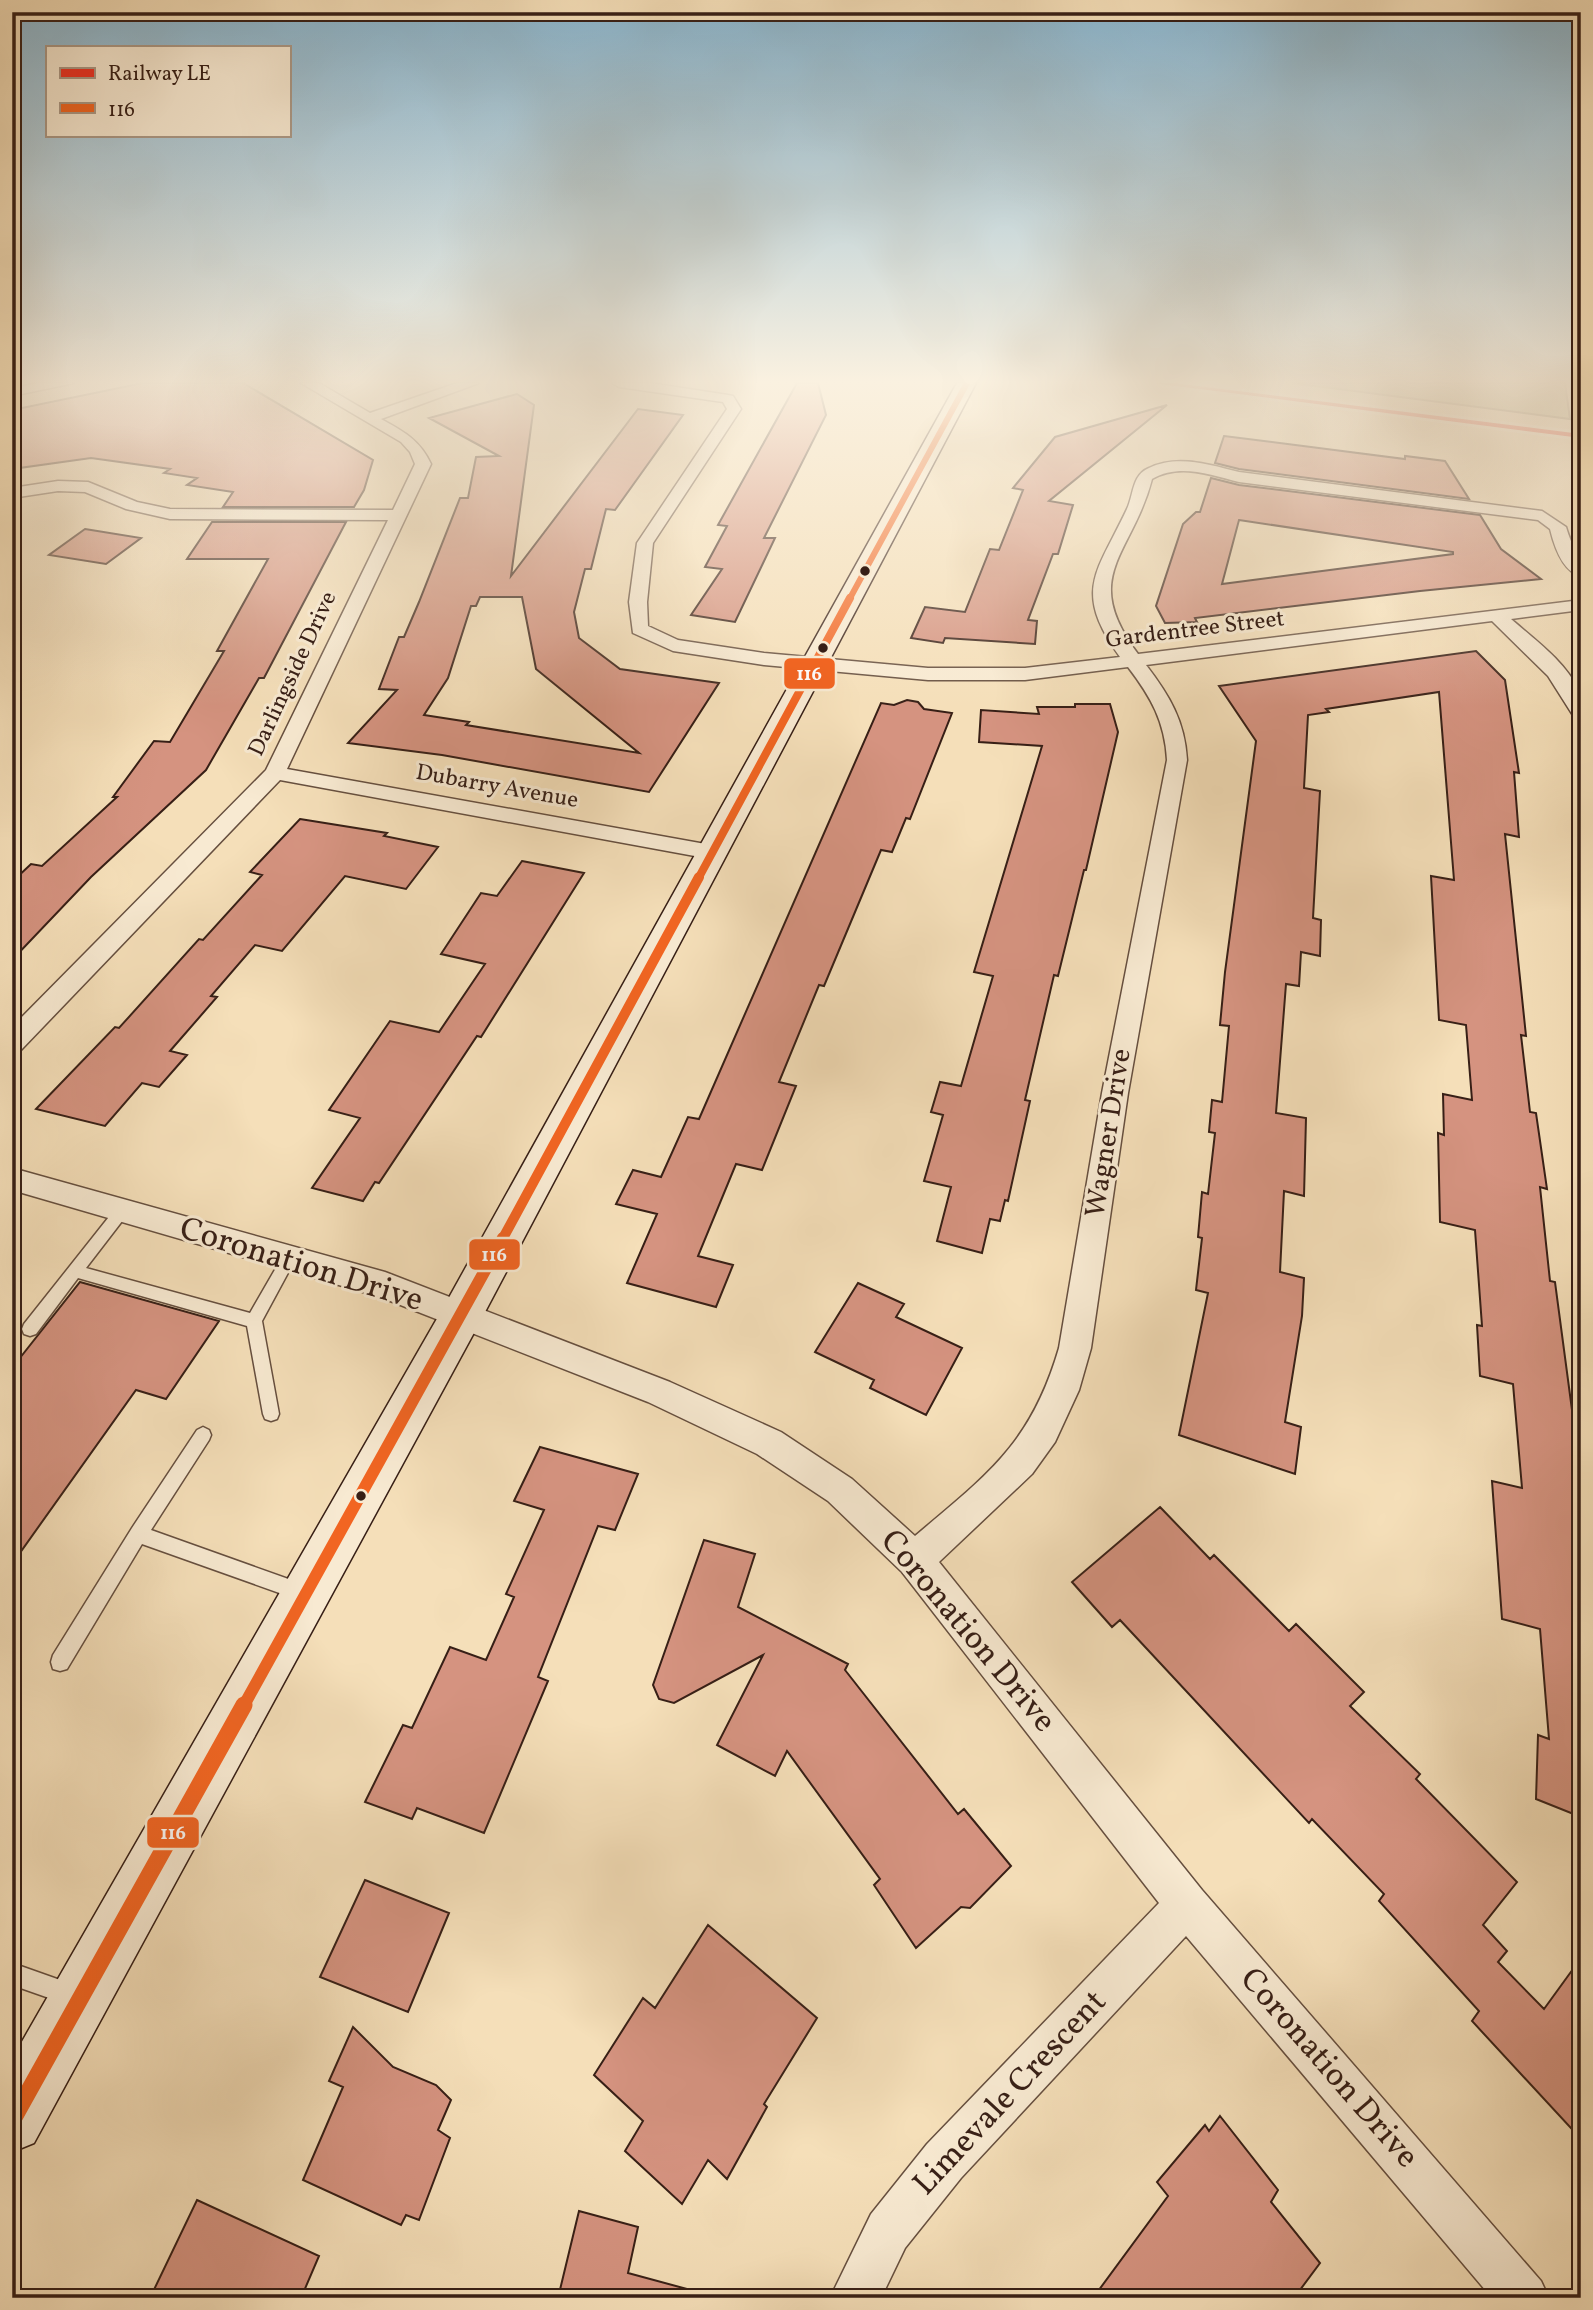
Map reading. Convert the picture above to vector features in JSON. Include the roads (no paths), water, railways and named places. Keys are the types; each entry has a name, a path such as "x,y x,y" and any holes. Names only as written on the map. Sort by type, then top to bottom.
{"main road":[{"path":"12,2121 461,1316 909,491"}],"street":[{"path":"97,491 132,506 170,514 398,515"},
{"name":"Darlingside Drive","path":"12,1043 275,773 410,491"},
{"name":"Gardentree Street","path":"680,491 645,543 638,602 639,629 673,645 815,664 928,674 1025,674 1135,663 1581,605"},
{"name":"Wagner Drive","path":"915,1560 991,1493 1020,1463 1043,1431 1063,1390 1075,1348 1115,1093 1178,760 1179,736 1171,715 1135,663 1101,602 1105,572 1141,491"},
{"name":"Wagner Drive","path":"1358,491 1542,516 1558,527 1563,549 1581,571"},
{"path":"1496,616 1550,664 1574,694 1581,713"},
{"name":"Dubarry Avenue","path":"275,773 711,852"},
{"name":"Coronation Drive","path":"12,1180 385,1285 659,1392 769,1443 840,1490 915,1560 1187,1905 1524,2298"},
{"name":"Limevale Crescent","path":"855,2298 888,2231 944,2161 1187,1905"}],"lane":[{"path":"30,1329 121,1212"},
{"path":"271,1414 254,1321 289,1258"},
{"path":"74,1271 254,1321"},
{"path":"60,1662 138,1534 203,1435"},
{"path":"138,1534 307,1594"},
{"path":"12,1974 81,1998"}]}
